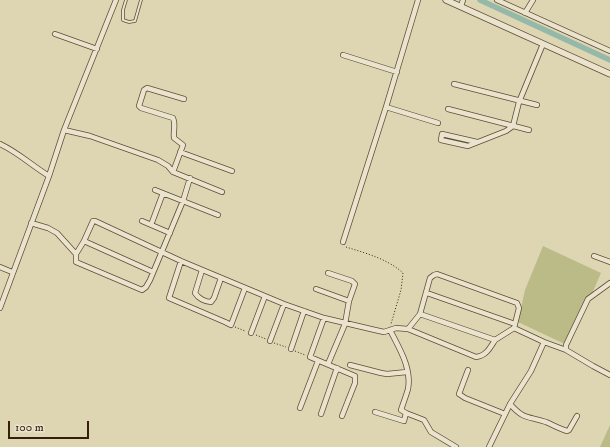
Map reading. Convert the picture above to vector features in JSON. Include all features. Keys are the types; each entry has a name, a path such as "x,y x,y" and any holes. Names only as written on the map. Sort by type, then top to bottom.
{"street":[{"path":"0,308 2,298 49,176 64,130 116,0"},
{"path":"343,242 397,72 418,0"},
{"path":"446,0 462,2 474,14 610,74"},
{"path":"497,0 610,52"},
{"path":"525,13 533,0"},
{"path":"55,34 97,49"},
{"path":"478,142 442,134 441,140 468,146 506,131 513,126 519,102 543,44"},
{"path":"343,55 397,72"},
{"path":"454,84 537,106"},
{"path":"173,172 183,145 174,138 173,130 175,122 173,118 141,108 139,106 144,90 147,88 184,99"},
{"path":"386,107 438,123"},
{"path":"448,109 529,130"},
{"path":"64,130 90,136 158,160 168,166 173,172 222,192"},
{"path":"0,144 20,155 33,167 49,176"},
{"path":"180,152 232,171"},
{"path":"190,178 183,201 162,252 146,287 142,290 76,262 76,254 94,221 162,252 181,261 284,304 345,324 384,332 396,328 408,329 476,357 482,356 487,352 496,340 514,326 519,308 517,303 435,274 430,278 420,314 408,329"},
{"path":"156,190 218,215"},
{"path":"151,225 163,193"},
{"path":"142,221 170,233"},
{"path":"31,223 48,228 57,233 76,254"},
{"path":"84,241 153,272"},
{"path":"594,256 610,262"},
{"path":"181,261 169,298 231,325 245,288"},
{"path":"0,267 12,272"},
{"path":"202,270 195,293 200,299 211,302 214,298 221,278"},
{"path":"328,273 354,283 345,324 328,364"},
{"path":"566,350 566,345 588,299 610,283"},
{"path":"316,289 349,301"},
{"path":"427,293 514,326 544,342 566,350 610,375"},
{"path":"251,333 265,296"},
{"path":"270,341 284,304"},
{"path":"291,349 304,311"},
{"path":"420,314 496,340"},
{"path":"324,318 310,357 353,374 356,379 342,416"},
{"path":"390,330 405,360 407,372 408,389 401,410 424,420 431,432 456,447"},
{"path":"489,447 510,404 531,371 544,342"},
{"path":"300,408 318,361"},
{"path":"350,365 381,373 407,372"},
{"path":"321,414 337,368"},
{"path":"468,370 459,394 465,398 505,414"},
{"path":"510,404 518,413 522,415 567,431 577,416"},
{"path":"375,412 404,421 406,413"}],"lane":[{"path":"126,0 123,10 124,20 129,22 135,21 142,0"}],"path":[{"path":"343,242 343,246 396,266 403,273 401,290 390,330"}],"green space":[{"path":"543,246 601,273 569,346 518,322 525,290"},
{"path":"610,425 610,447 600,447"}],"waterway":[{"path":"480,0 610,60"}]}
